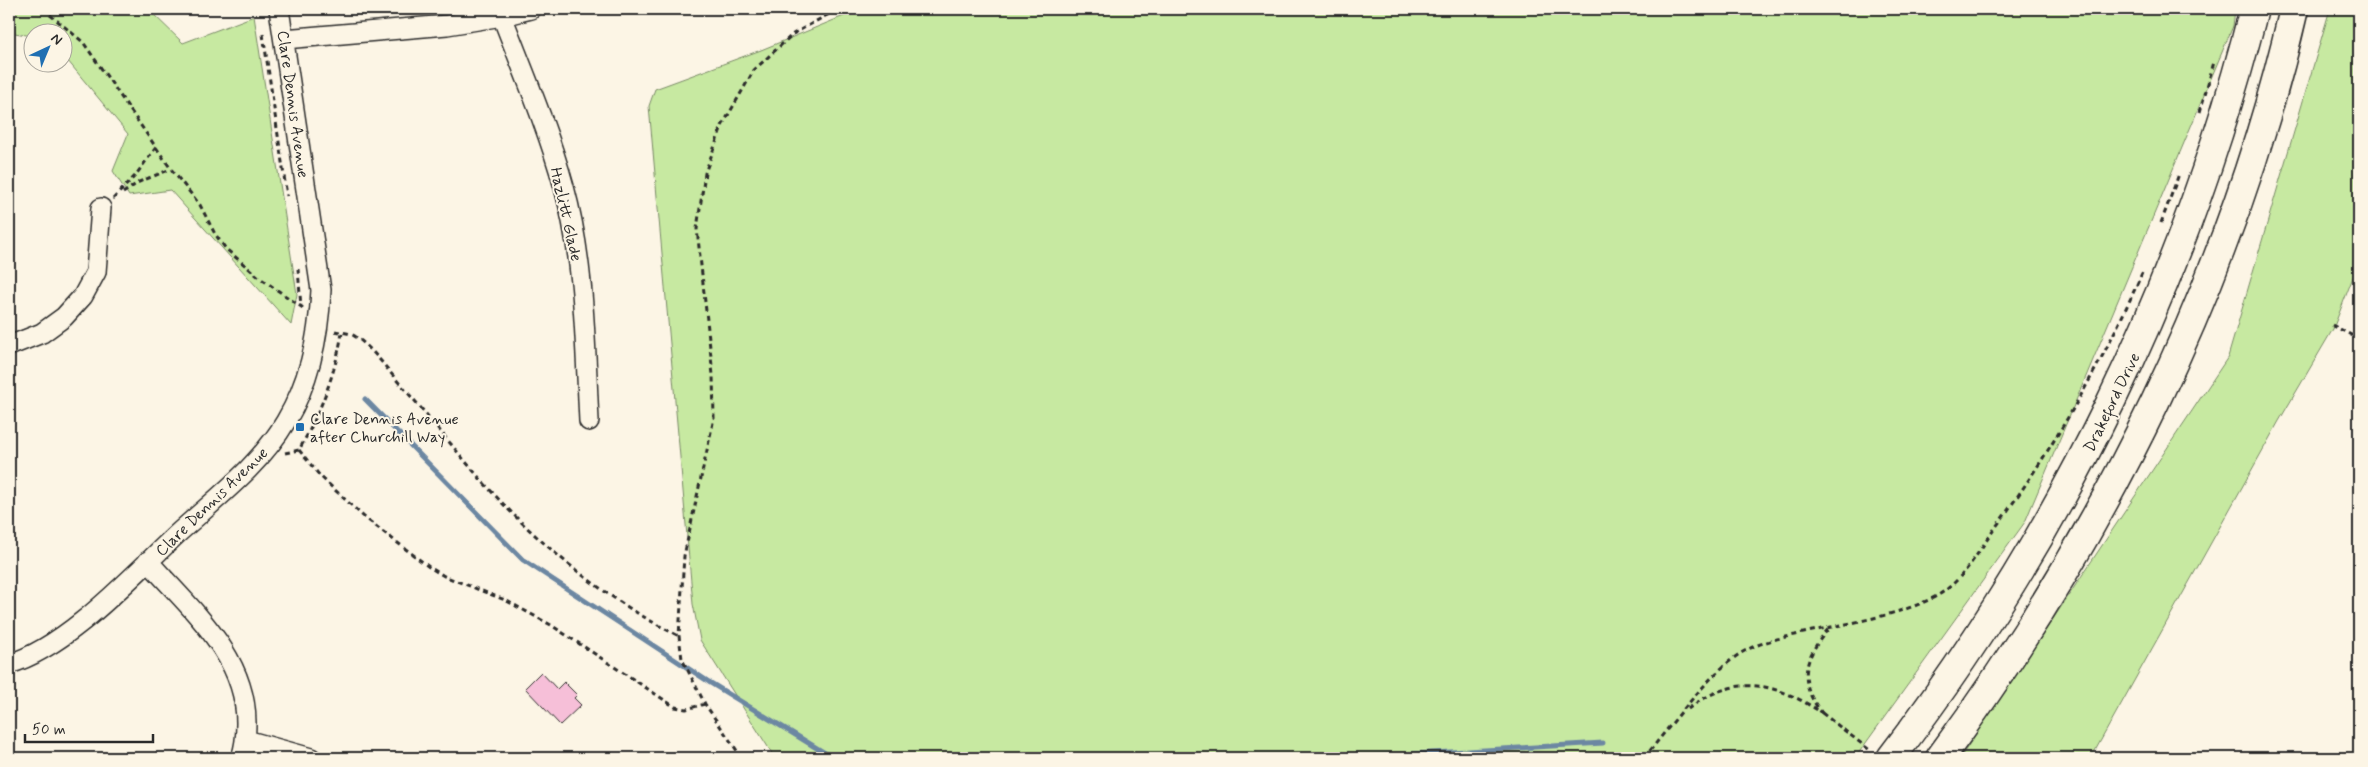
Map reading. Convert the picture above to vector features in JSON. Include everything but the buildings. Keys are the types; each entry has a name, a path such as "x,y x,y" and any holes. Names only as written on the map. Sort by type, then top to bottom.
{"highway":[{"name":"Drakeford Drive","path":"1888,753 1942,690 2003,599 2090,445 2148,321 2204,178 2239,69 2254,9"},
{"path":"1940,758 1972,715 2043,608 2103,506 2130,453 2202,293 2244,185 2277,75 2294,9"}],"street":[{"name":"Clare Dennis Avenue","path":"9,664 26,659 54,642 80,622 250,467 285,422 310,364 320,312 321,290 280,9"},
{"path":"284,39 446,24 502,16 531,9"},
{"name":"Hazlitt Glade","path":"502,16 544,125 564,188 578,254 585,323 589,421"},
{"path":"9,346 42,333 64,317 83,296 96,272 101,208"},
{"path":"148,561 216,638 231,659 241,684 246,711 246,740 241,758"},
{"path":"246,740 311,758"}],"path":[{"path":"43,9 83,42 171,169 200,205 215,234 226,249 301,308 334,314 332,330 355,336 370,350 512,512 557,554 614,597 679,636"},
{"path":"742,758 704,704 682,659 679,636 684,556 714,418 713,375 696,230 705,173 722,126 754,70 793,34 838,9"},
{"path":"263,28 288,199"},
{"path":"2200,113 2216,56"},
{"path":"120,194 156,146"},
{"path":"2158,232 2181,168"},
{"path":"101,208 139,182 171,169"},
{"path":"298,267 301,318"},
{"path":"1644,758 1720,670 1741,654 1766,642 1901,611 1923,603 1942,593 1962,574 2028,483 2075,408 2115,334 2144,267"},
{"path":"2332,325 2359,339"},
{"path":"299,450 320,476 364,517 429,567 444,576 505,600 551,624 675,707 686,710 704,704"},
{"path":"1822,713 1810,694 1806,668 1813,647 1830,626"},
{"path":"1682,714 1715,692 1747,685 1783,690 1888,753"}],"green space":[{"path":"9,9 148,9 183,43 254,16 297,294 291,325 170,190 129,196 113,171 128,134 72,66 72,22 22,22 22,34 9,32"},
{"path":"861,9 2235,9 2233,26 2025,522 1855,758 775,758 700,640 693,604 649,106 655,89 761,50"},
{"path":"2330,9 2359,9 2359,259 2333,329 2279,421 2091,758 1960,758 2228,357"}],"waterway":[{"path":"365,399 523,560 709,682 833,758"},
{"path":"1346,758 1603,743"}],"place":[{"name":"Clare Dennis Avenue after Churchill Way","path":"300,427"}]}
